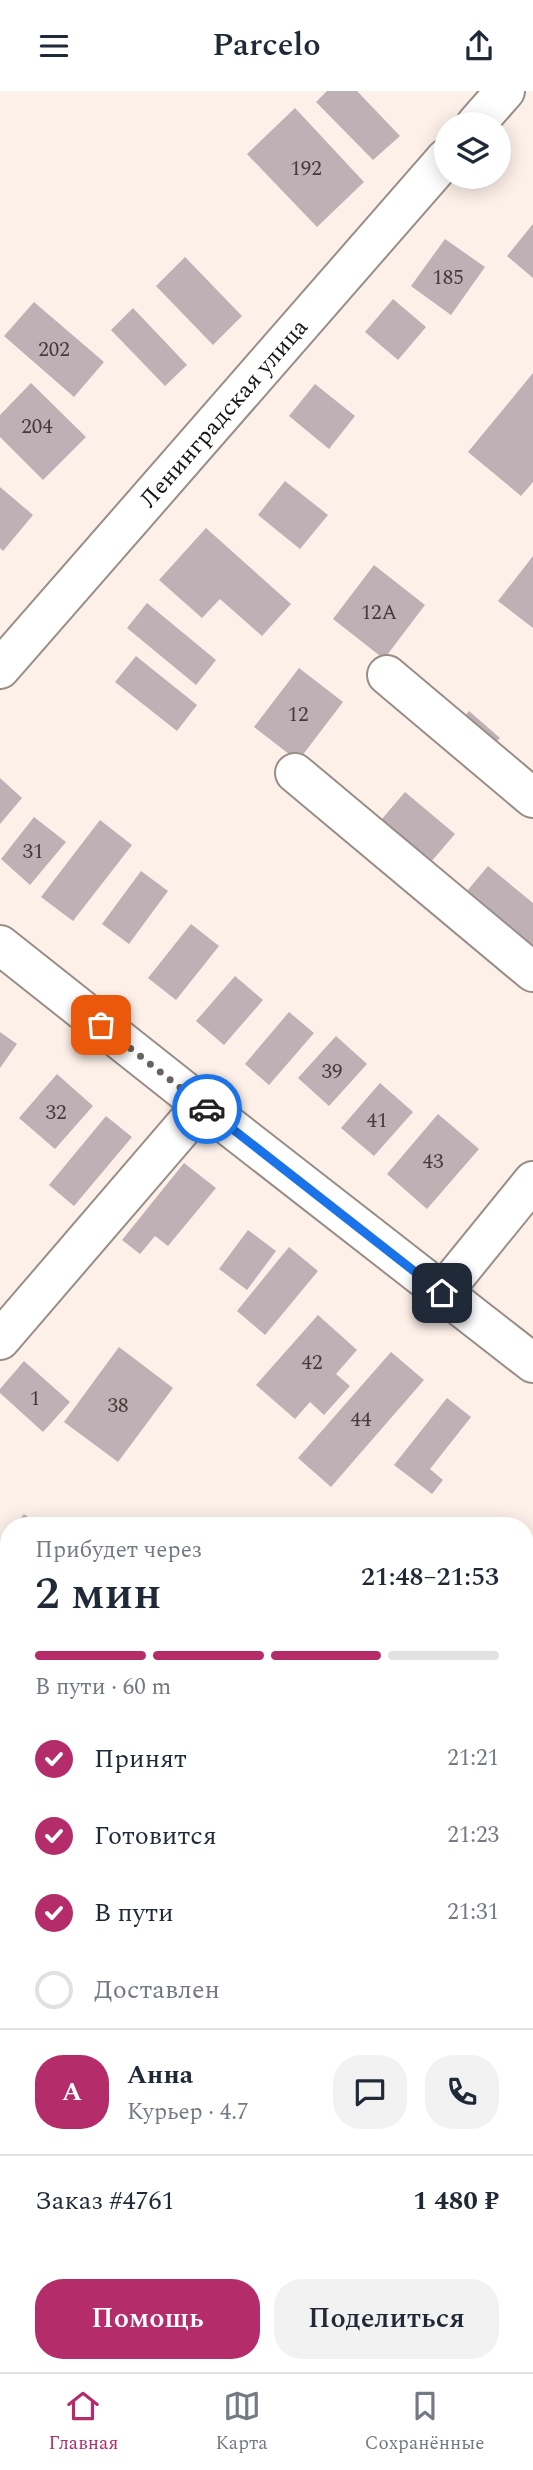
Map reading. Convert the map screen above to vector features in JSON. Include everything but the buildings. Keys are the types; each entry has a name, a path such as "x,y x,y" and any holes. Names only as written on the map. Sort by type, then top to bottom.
{"street":[{"path":"486,112 505,91"},
{"name":"Ленинградская улица","path":"0,669 434,172"},
{"path":"387,675 533,798"},
{"path":"295,773 533,972"},
{"path":"0,945 533,1363"},
{"path":"0,1340 202,1105"},
{"path":"442,1293 533,1181"}],"way so far":[{"path":"101,1025 207,1109"}],"route":[{"path":"207,1109 442,1293"}]}
